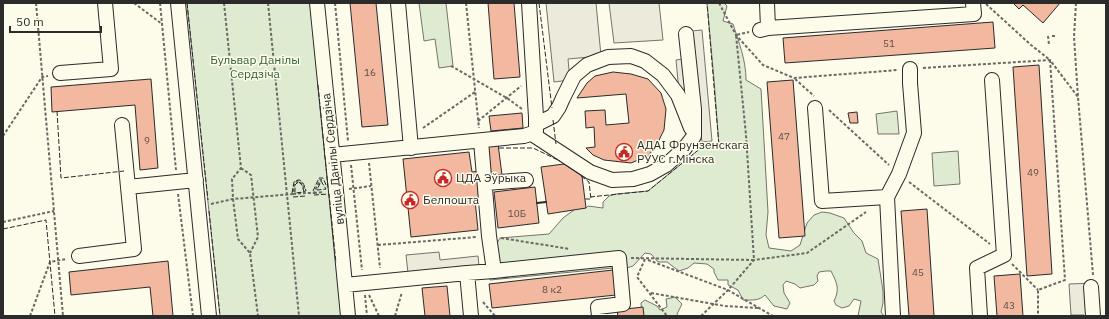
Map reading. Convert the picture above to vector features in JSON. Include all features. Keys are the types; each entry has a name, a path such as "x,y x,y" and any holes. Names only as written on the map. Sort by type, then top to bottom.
{"street":[{"path":"60,73 111,69 105,3"},
{"path":"178,3 209,316"},
{"name":"вуліца Данілы Сердзіча","path":"317,3 332,155 332,192 348,316"},
{"path":"398,3 411,145"},
{"path":"529,3 534,129"},
{"path":"767,3 764,29 974,14 973,3"},
{"path":"534,129 590,172 612,180 634,179 650,174 666,164 684,149 694,136 694,109 686,34"},
{"path":"332,155 367,152 411,145 481,141 524,136 553,116 574,76 587,65 608,57 631,56 645,61 663,75 678,95 694,136"},
{"path":"893,316 887,197 899,174 914,133 910,69"},
{"path":"980,316 976,268 1004,255 992,80"},
{"path":"815,108 822,201 887,197"},
{"path":"79,256 134,249 122,125"},
{"path":"481,141 489,236 494,271"},
{"path":"128,187 196,180"},
{"path":"484,183 526,180"},
{"path":"345,285 619,258 623,304 598,307 599,316"},
{"path":"467,273 471,316"},
{"path":"1093,284 1093,316"}],"path":[{"path":"36,3 63,316"},
{"path":"134,3 162,24"},
{"path":"160,3 177,182 193,316"},
{"path":"224,3 241,168 232,179 233,199 238,239 250,253 258,316"},
{"path":"268,3 299,316"},
{"path":"466,3 481,141"},
{"path":"719,3 736,35 762,65 794,78 1050,60"},
{"path":"985,3 1031,45 1050,60 1078,97"},
{"path":"1076,3 1074,37 1093,284"},
{"path":"736,35 764,29"},
{"path":"700,316 728,290 754,260 746,135 736,35"},
{"path":"1048,36 1049,45"},
{"path":"1038,290 1065,280 1050,60"},
{"path":"451,66 507,98 525,111 534,129"},
{"path":"3,136 42,77 60,73"},
{"path":"478,121 523,85"},
{"path":"411,145 417,131 475,92"},
{"path":"367,152 382,282"},
{"path":"241,168 251,175 254,197 258,237 250,253"},
{"path":"314,193 320,180 322,180 332,192"},
{"path":"293,194 294,185 297,181 302,183 305,193"},
{"path":"180,210 233,199 332,192 371,186"},
{"path":"645,259 754,260 807,253 869,210"},
{"path":"3,222 54,211"},
{"path":"378,246 489,236 573,250"},
{"path":"1004,255 1038,290 1038,316"},
{"path":"30,316 50,262 79,256"},
{"path":"645,259 728,290 773,316"},
{"path":"645,259 637,277 651,293 667,316"},
{"path":"395,316 406,279"},
{"path":"364,283 380,316"},
{"path":"651,293 661,296 725,306 760,308"}],"green space":[{"name":"Бульвар Данілы Сердзіча","path":"187,3 310,3 342,316 220,316"},
{"path":"419,3 446,3 453,66 439,68 435,39 424,41"},
{"path":"707,3 724,3 727,6 723,21 733,24 740,45 746,80 761,89 768,212 766,235 769,248 791,251 800,245 807,223 814,215 822,212 844,218 854,233 862,241 866,253 878,259 883,291 881,312 884,316 858,316 861,301 854,299 849,306 842,308 836,305 834,301 837,293 837,286 831,271 819,272 817,276 818,281 814,285 800,288 795,284 786,281 783,285 784,293 790,303 787,309 774,306 765,295 758,299 743,300 738,290 728,285 728,280 718,280 714,269 707,264 694,263 688,268 679,271 667,262 658,262 651,254 645,253 633,266 617,271 613,268 490,280 492,258 500,238 549,234 563,218 578,207 586,208 588,206 603,208 603,202 609,196 648,191 702,147 719,146"},
{"path":"897,111 899,134 878,134 876,114"},
{"path":"958,151 960,184 934,186 932,153"},
{"path":"675,297 682,304 677,314 678,316 642,316 641,303 645,300 657,306 660,310 667,307 666,299"}],"shaded area":[{"path":"546,3 596,3 601,56 568,59 570,80 554,82"},
{"path":"609,3 659,3 663,40 614,43"},
{"path":"702,30 712,141 702,142 696,90 679,91 676,60 683,59 680,32"},
{"path":"439,252 440,260 478,256 479,266 408,273 406,255"},
{"path":"1095,283 1097,316 1071,315 1069,284"}],"building":[{"path":"350,3 376,3 388,125 362,127"},
{"path":"488,3 514,3 520,77 494,79"},
{"path":"1060,3 1043,23 1023,5 1019,9 1014,4"},
{"path":"993,22 995,48 785,63 783,38"},
{"path":"1039,65 1052,274 1027,276 1013,67"},
{"path":"613,72 631,74 648,79 661,93 666,109 664,130 656,146 648,156 631,163 604,160 593,155 586,148 595,147 594,127 586,128 585,111 605,110 606,125 629,123 626,94 577,98 587,83 595,76"},
{"path":"151,79 158,168 140,170 135,105 52,112 51,87"},
{"path":"793,80 805,236 779,238 767,82"},
{"path":"857,112 858,123 850,123 848,113"},
{"path":"522,113 523,128 491,131 489,116"},
{"path":"498,144 502,175 491,176 488,145"},
{"path":"469,152 472,172 479,171 483,199 475,200 478,230 411,237 403,159"},
{"path":"564,164 582,176 586,208 548,214 541,167"},
{"path":"535,187 539,223 498,228 494,192"},
{"path":"927,209 934,316 909,316 901,211"},
{"path":"168,261 173,316 153,316 150,287 71,295 69,272"},
{"path":"613,270 616,295 492,308 489,284"},
{"path":"1020,274 1023,316 997,316 994,276"},
{"path":"447,286 450,316 425,316 422,288"},
{"path":"643,307 644,316 618,316 617,310"}],"fence":[{"path":"187,3 208,200"},
{"path":"539,3 552,108"},
{"path":"590,197 648,191 702,147 719,146 707,3"},
{"path":"318,85 328,188"},
{"path":"57,111 61,178 124,171"},
{"path":"553,120 556,144"},
{"path":"499,148 533,148 560,161"},
{"path":"581,176 589,182 591,199 585,199"},
{"path":"313,191 319,178 323,178 327,187"},
{"path":"292,193 294,182 297,180 302,182 306,191"},
{"path":"321,181 326,189 317,190 321,181"},
{"path":"299,182 302,185 304,192 295,193 295,185 299,182"},
{"path":"314,195 329,194 336,263"},
{"path":"293,197 306,196"},
{"path":"209,211 220,316"},
{"path":"3,229 46,220 55,316"}],"wall":[{"path":"537,203 546,202"}],"place":[{"name":"АДАІ Фрунзенскага РУУС г.Мінска","path":"624,152"},
{"name":"ЦДА Эўрыка","path":"443,178"},
{"name":"Белпошта","path":"410,200"}]}
